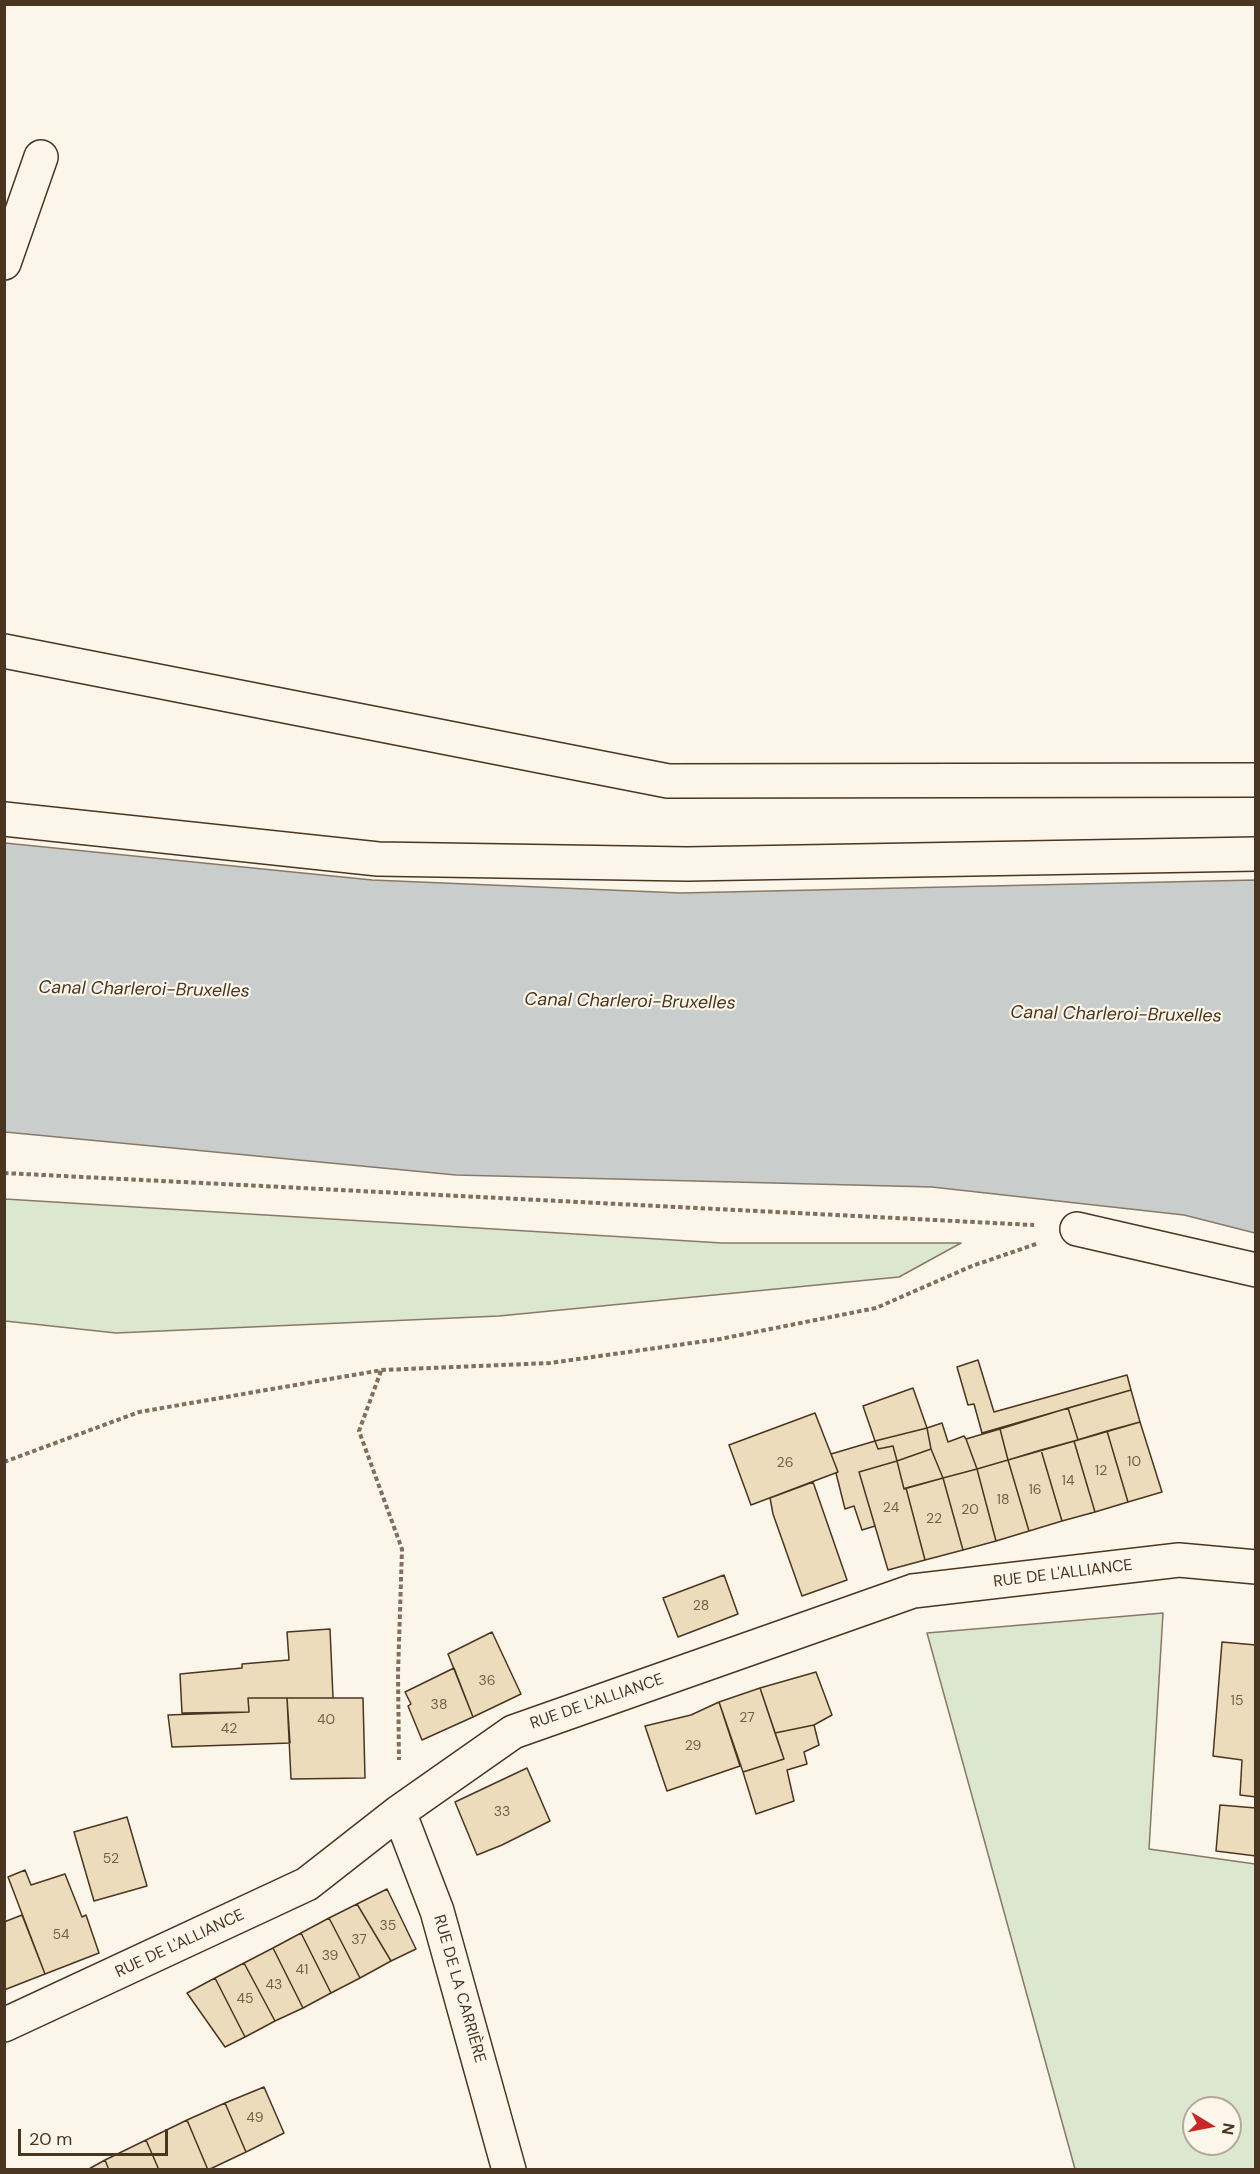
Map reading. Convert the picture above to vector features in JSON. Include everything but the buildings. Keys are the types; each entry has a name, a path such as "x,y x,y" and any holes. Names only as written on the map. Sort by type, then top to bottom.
{"street":[{"path":"4,263 42,157"},
{"path":"4,651 668,781 1256,780"},
{"path":"4,819 378,859 687,864 1256,854"},
{"path":"1077,1229 1256,1270"},
{"name":"RUE DE L'ALLIANCE","path":"4,2025 307,1884 399,1812 513,1732 913,1591 1179,1560 1256,1567"},
{"name":"RUE DE LA CARRIÈRE","path":"399,1812 437,1911 509,2169"}],"path":[{"path":"4,1173 1077,1229"},
{"path":"4,1462 140,1412 382,1370 550,1363 720,1339 876,1308 972,1266 1077,1229"},
{"path":"382,1370 359,1431 402,1549 398,1674 399,1812"}],"green space":[{"path":"5,1199 722,1243 961,1243 899,1277 499,1316 116,1333 5,1321"},
{"path":"1163,1613 1149,1849 1255,1864 1255,2169 1075,2169 927,1633"}],"water":[{"name":"Canal Charleroi-Bruxelles","path":"5,843 372,880 681,893 1255,880 1255,1233 1184,1215 932,1187 456,1175 5,1132"}]}
